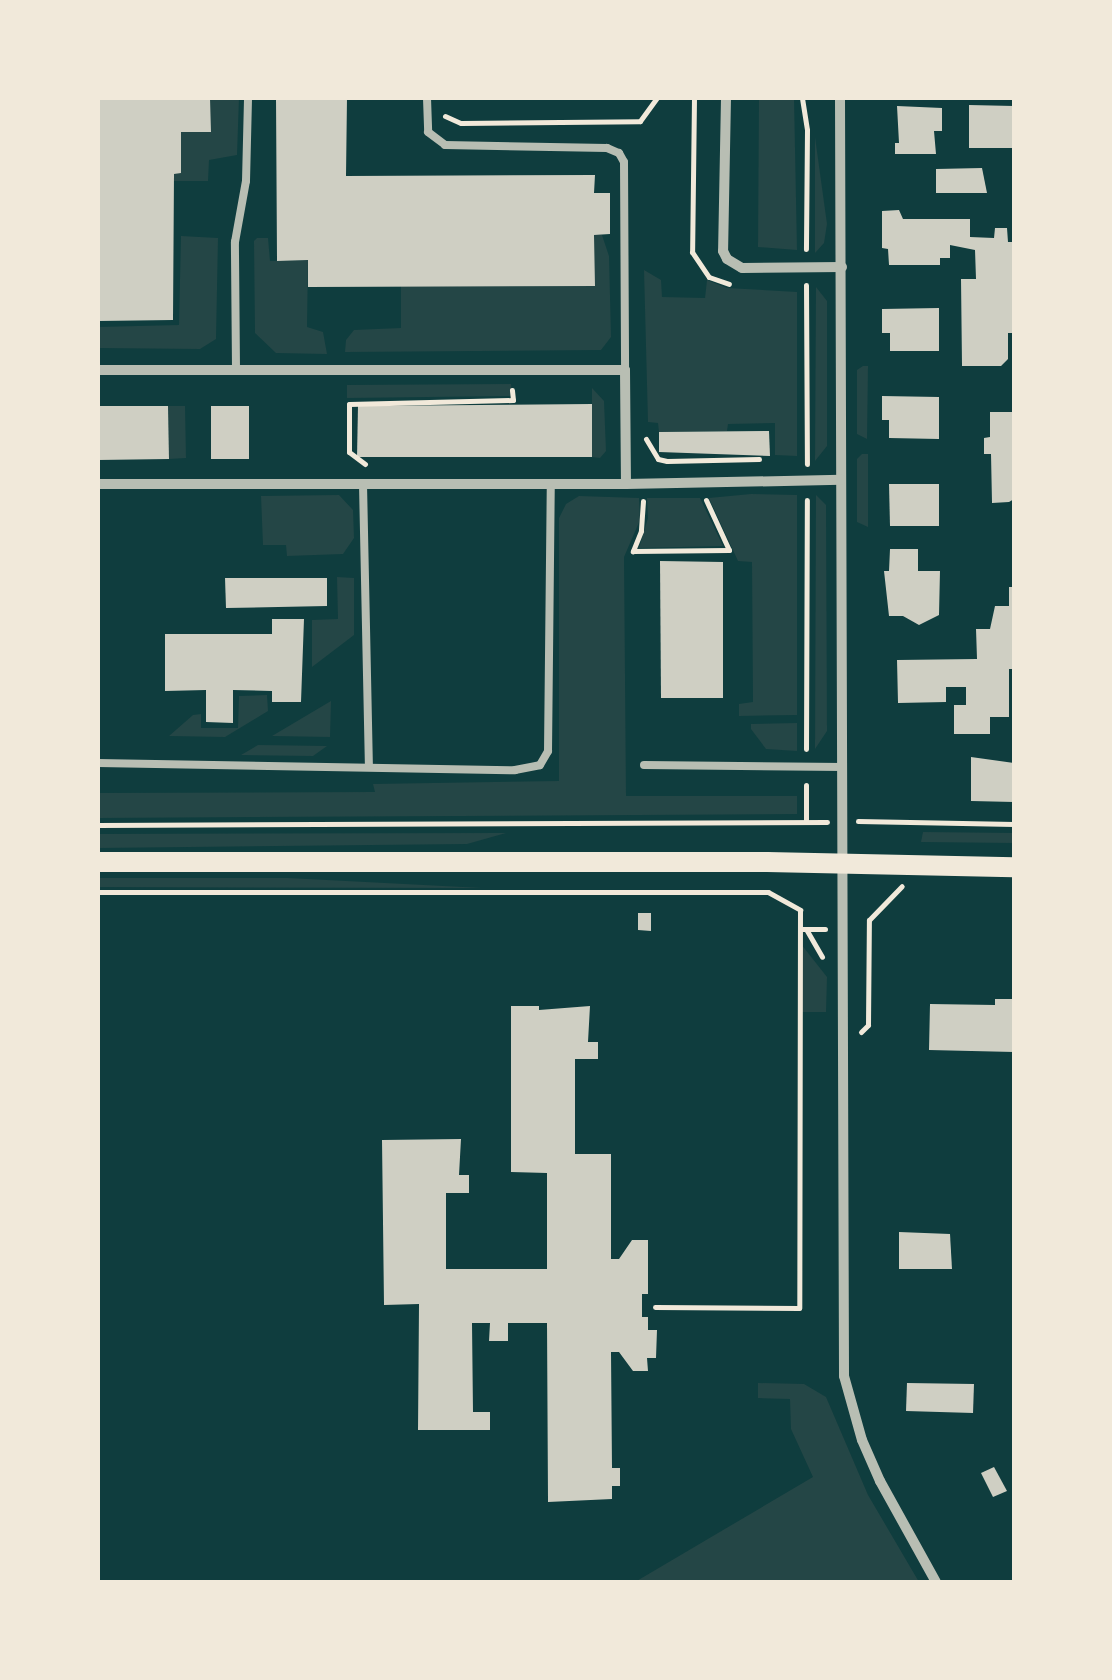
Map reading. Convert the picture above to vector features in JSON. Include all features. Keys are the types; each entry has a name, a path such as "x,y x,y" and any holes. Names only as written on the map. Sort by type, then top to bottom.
{"main road":[{"path":"98,862 1014,867"}],"street":[{"path":"726,98 723,250 727,259 742,268 842,267"},
{"path":"840,98 844,1376 862,1440 880,1482 936,1582"},
{"path":"98,370 625,370 626,484"},
{"path":"98,484 841,480"}],"lane":[{"path":"236,369 235,242 246,181 248,98"},
{"path":"427,98 428,132 445,145 607,148 619,153 624,162 625,370"},
{"path":"363,484 369,767"},
{"path":"98,763 515,770 531,768 546,759 551,484"},
{"path":"644,766 843,767"}],"path":[{"path":"441,102 446,117 461,123 640,121 657,98"},
{"path":"380,464 361,464 348,452 348,404 513,400 512,370"},
{"path":"644,430 652,452 667,461 767,459"},
{"path":"643,484 644,515 633,551 729,550 705,498 705,482"},
{"path":"98,826 842,822"},
{"path":"874,822 1014,824"},
{"path":"868,1025 869,920 902,890"},
{"path":"98,892 768,892 800,910 799,1308 655,1306"},
{"path":"801,929 827,929"}],"shaded area":[{"path":"210,98 239,98 237,155 209,160 208,181 174,181 174,174 181,172 181,132 210,131"},
{"path":"759,98 794,98 797,250 758,247"},
{"path":"815,137 827,224 824,243 815,253"},
{"path":"594,235 602,235 609,256 611,337 601,350 345,352 346,340 354,330 401,328 401,286 594,286"},
{"path":"181,236 218,238 216,339 200,349 98,348 98,327 179,325"},
{"path":"257,238 268,238 270,261 308,260 307,327 323,332 327,354 276,353 255,333"},
{"path":"644,270 661,280 662,297 705,298 707,280 727,288 797,292 797,456 775,455 775,423 728,424 727,431 659,432 658,423 648,422"},
{"path":"816,287 827,301 827,446 815,461"},
{"path":"868,366 867,439 857,434 857,370"},
{"path":"511,384 512,396 347,398 347,385"},
{"path":"592,388 604,401 606,451 600,458 592,457"},
{"path":"168,406 185,406 186,458 169,459"},
{"path":"868,454 868,527 857,522 857,459"},
{"path":"339,495 353,510 354,538 343,554 287,556 286,545 263,545 261,496"},
{"path":"797,495 797,715 739,716 739,704 753,702 752,562 738,561 709,498"},
{"path":"816,495 826,505 827,731 815,749"},
{"path":"579,496 639,498 640,520 624,557 626,796 797,796 797,814 98,818 98,793 375,792 373,784 559,781 559,518 566,504"},
{"path":"647,498 700,498 723,546 639,548 648,518"},
{"path":"337,577 354,578 354,635 312,667 312,620 338,619"},
{"path":"267,695 268,711 225,737 169,736 193,715 201,714 201,728 238,728 239,696"},
{"path":"331,701 330,737 272,736"},
{"path":"797,723 797,751 766,749 751,729 751,724"},
{"path":"258,745 327,746 313,756 241,755"},
{"path":"923,832 1014,833 1014,843 921,842"},
{"path":"506,833 467,844 98,848 98,834"},
{"path":"98,878 288,878 482,888 98,887"},
{"path":"801,944 827,977 826,1012 801,1012"},
{"path":"758,1383 804,1384 826,1397 868,1495 919,1582 635,1582 813,1477 791,1429 790,1399 758,1398"}],"building":[{"path":"98,98 210,98 211,132 181,132 181,173 174,174 173,320 98,321"},
{"path":"276,98 347,98 346,176 595,175 594,193 610,193 610,234 594,235 595,286 308,287 308,260 277,261"},
{"path":"969,105 1014,106 1014,148 969,148"},
{"path":"897,106 942,108 942,131 934,131 936,154 895,154 895,143 899,143"},
{"path":"982,168 987,193 936,193 936,169"},
{"path":"899,210 903,219 970,219 970,237 994,238 995,228 1007,228 1008,242 1014,242 1014,333 1008,333 1008,359 1001,366 962,366 961,279 976,279 975,250 950,245 950,258 940,258 940,265 889,265 888,249 882,248 882,211"},
{"path":"939,308 939,351 890,351 890,333 882,333 882,309"},
{"path":"882,396 939,397 939,439 889,438 889,420 882,420"},
{"path":"592,404 592,457 357,457 358,406"},
{"path":"98,406 168,406 169,459 98,460"},
{"path":"211,406 249,406 249,459 211,459"},
{"path":"990,412 1014,412 1014,499 1009,502 992,503 991,454 984,454 984,438 990,437"},
{"path":"769,431 770,456 659,452 659,432"},
{"path":"889,484 939,484 939,526 890,526"},
{"path":"890,549 918,549 918,571 940,571 939,615 919,625 903,616 889,616 884,571 889,571"},
{"path":"660,561 723,562 723,698 661,698"},
{"path":"225,578 327,578 327,606 226,608"},
{"path":"1009,587 1014,587 1014,669 1009,669 1009,717 990,717 990,734 954,734 954,705 966,705 966,687 946,687 946,702 898,703 897,660 977,659 976,629 990,629 995,606 1009,606"},
{"path":"272,619 304,619 301,702 272,702 272,691 233,690 233,723 206,722 206,690 165,691 165,634 272,634"},
{"path":"971,757 1014,763 1014,802 971,801"},
{"path":"638,913 651,913 651,931 638,930"},
{"path":"995,999 1014,999 1014,1052 929,1050 930,1004 995,1005"},
{"path":"511,1006 539,1006 539,1010 590,1006 588,1042 598,1042 598,1059 575,1059 575,1154 611,1154 611,1259 619,1259 632,1240 648,1240 648,1294 642,1294 642,1317 648,1317 648,1330 657,1330 656,1358 647,1358 648,1371 633,1371 619,1352 611,1352 612,1468 620,1468 620,1486 612,1486 612,1499 548,1502 547,1323 508,1323 508,1341 489,1341 490,1323 472,1323 473,1412 490,1412 490,1430 418,1430 419,1304 384,1305 382,1140 461,1139 459,1175 469,1175 469,1193 446,1193 446,1269 547,1269 547,1173 511,1172"},
{"path":"899,1232 950,1234 952,1269 899,1269"},
{"path":"907,1383 974,1384 973,1413 906,1411"},
{"path":"994,1467 1007,1491 993,1497 981,1473"}]}
